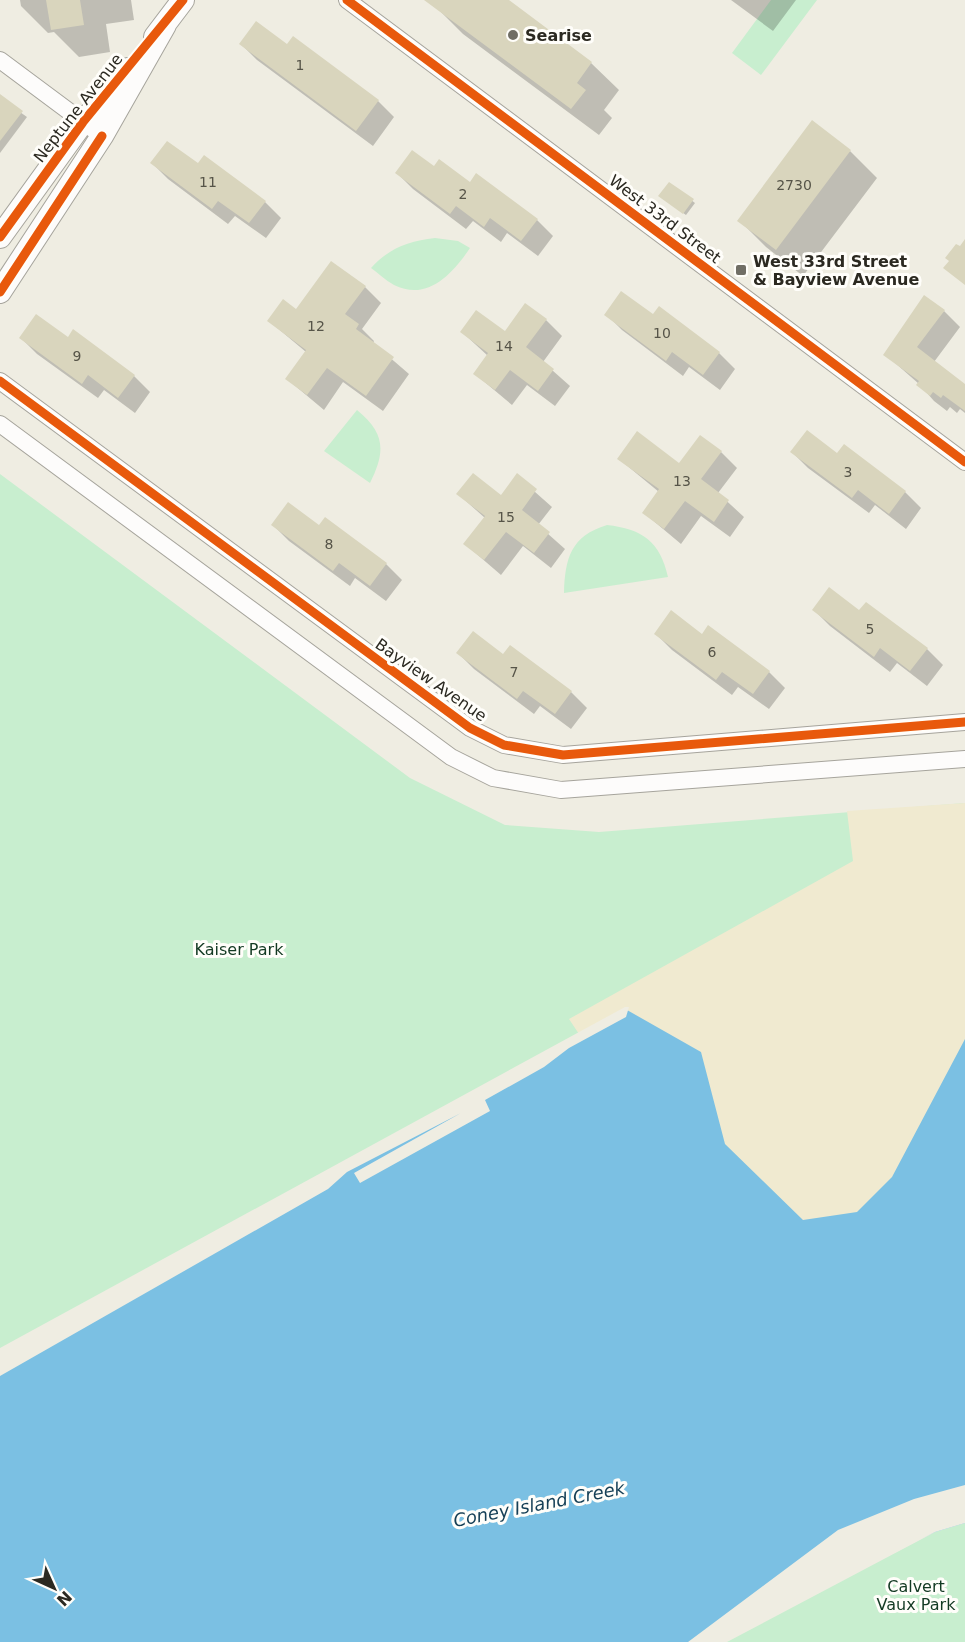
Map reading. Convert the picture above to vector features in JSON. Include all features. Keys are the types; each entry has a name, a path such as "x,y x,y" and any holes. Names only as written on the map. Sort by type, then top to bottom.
{"main road":[{"name":"Neptune Avenue","path":"0,292 102,136 165,26 183,0"},
{"name":"Neptune Avenue","path":"0,237 83,122 165,26"}],"street":[{"name":"West 33rd Street","path":"347,0 965,462"},
{"path":"0,60 102,136"},
{"name":"Bayview Avenue","path":"0,381 470,728 504,745 563,755 965,722"},
{"path":"0,424 452,757 493,778 561,790 965,759"}],"green space":[{"path":"771,0 817,0 761,75 732,53"},
{"path":"435,238 458,241 470,248 456,267 429,287 418,290 406,289 394,285 371,268 385,255 400,247"},
{"path":"357,410 373,427 380,443 379,461 370,483 324,451"},
{"name":"Kaiser Park","path":"0,474 410,778 505,825 599,832 965,803 965,1039 0,1352"},
{"path":"607,525 630,530 648,539 660,554 668,577 564,593 566,569 572,550 585,535"},
{"name":"Calvert Vaux Park","path":"965,1523 965,1642 721,1642 935,1532"}],"sand":[{"path":"965,803 965,1327 491,1090 583,1040 569,1019 853,861 847,811"}],"water":[{"name":"Coney Island Creek","path":"627,1010 701,1052 725,1144 803,1220 857,1212 892,1177 965,1039 965,1523 935,1532 822,1587 721,1642 0,1642 0,1352"}],"pier":[{"path":"625,1007 629,1007 626,1017 569,1048 544,1067 485,1100 490,1111 360,1183 354,1173 461,1113 347,1172 328,1189 0,1376 0,1348"},
{"path":"965,1485 965,1523 935,1532 727,1642 688,1642 838,1530 914,1499"}],"building":[{"path":"46,0 80,0 84,25 51,30"},
{"name":"Searise","path":"424,0 509,0 592,62 577,83 586,90 571,109"},
{"path":"256,21 287,44 293,36 379,100 356,131 239,44"},
{"path":"0,94 23,111 0,141"},
{"path":"812,120 851,150 776,250 737,221"},
{"path":"167,141 198,163 204,155 266,201 249,223 218,201 212,209 150,163"},
{"path":"412,150 434,166 439,159 470,182 476,173 538,219 521,241 490,218 484,227 456,206 450,214 395,173"},
{"path":"669,182 694,199 683,214 658,196"},
{"path":"965,239 965,285 943,268 949,261 945,258 956,244 960,246"},
{"path":"331,261 366,286 345,314 359,324 356,329 394,357 366,396 327,368 307,395 285,379 306,350 267,321 283,299 296,309"},
{"path":"621,291 653,314 659,306 720,352 703,375 672,352 666,361 604,315"},
{"path":"924,295 945,310 917,347 965,384 965,411 943,395 941,398 933,392 930,396 916,385 919,381 883,355"},
{"path":"525,303 547,319 526,347 554,369 538,391 510,370 495,390 473,374 488,353 460,332 476,310 505,331"},
{"path":"36,314 68,337 73,329 135,375 118,398 88,375 82,384 19,338"},
{"path":"807,430 837,453 844,444 906,491 889,514 858,490 852,498 790,452"},
{"path":"637,431 679,463 700,435 722,451 701,479 729,500 714,522 685,501 664,529 642,513 659,489 617,459"},
{"path":"473,473 501,495 517,473 537,489 522,510 550,532 534,553 506,532 484,560 463,544 485,516 456,494"},
{"path":"288,502 319,525 325,517 387,563 370,586 339,563 333,571 271,525"},
{"path":"829,587 859,610 866,602 928,648 910,671 880,648 874,657 812,610"},
{"path":"671,610 702,634 708,625 770,671 753,694 722,672 716,680 654,634"},
{"path":"473,631 503,654 510,645 572,691 555,714 523,691 517,699 456,653"}],"cycle path":[{"path":"0,237 83,122 183,0"},
{"path":"347,0 965,462"},
{"path":"0,292 102,136"},
{"path":"0,381 470,728 504,745 563,755 965,722"}],"place":[{"name":"Searise","path":"513,35"},
{"name":"West 33rd Street & Bayview Avenue","path":"741,270"}]}
